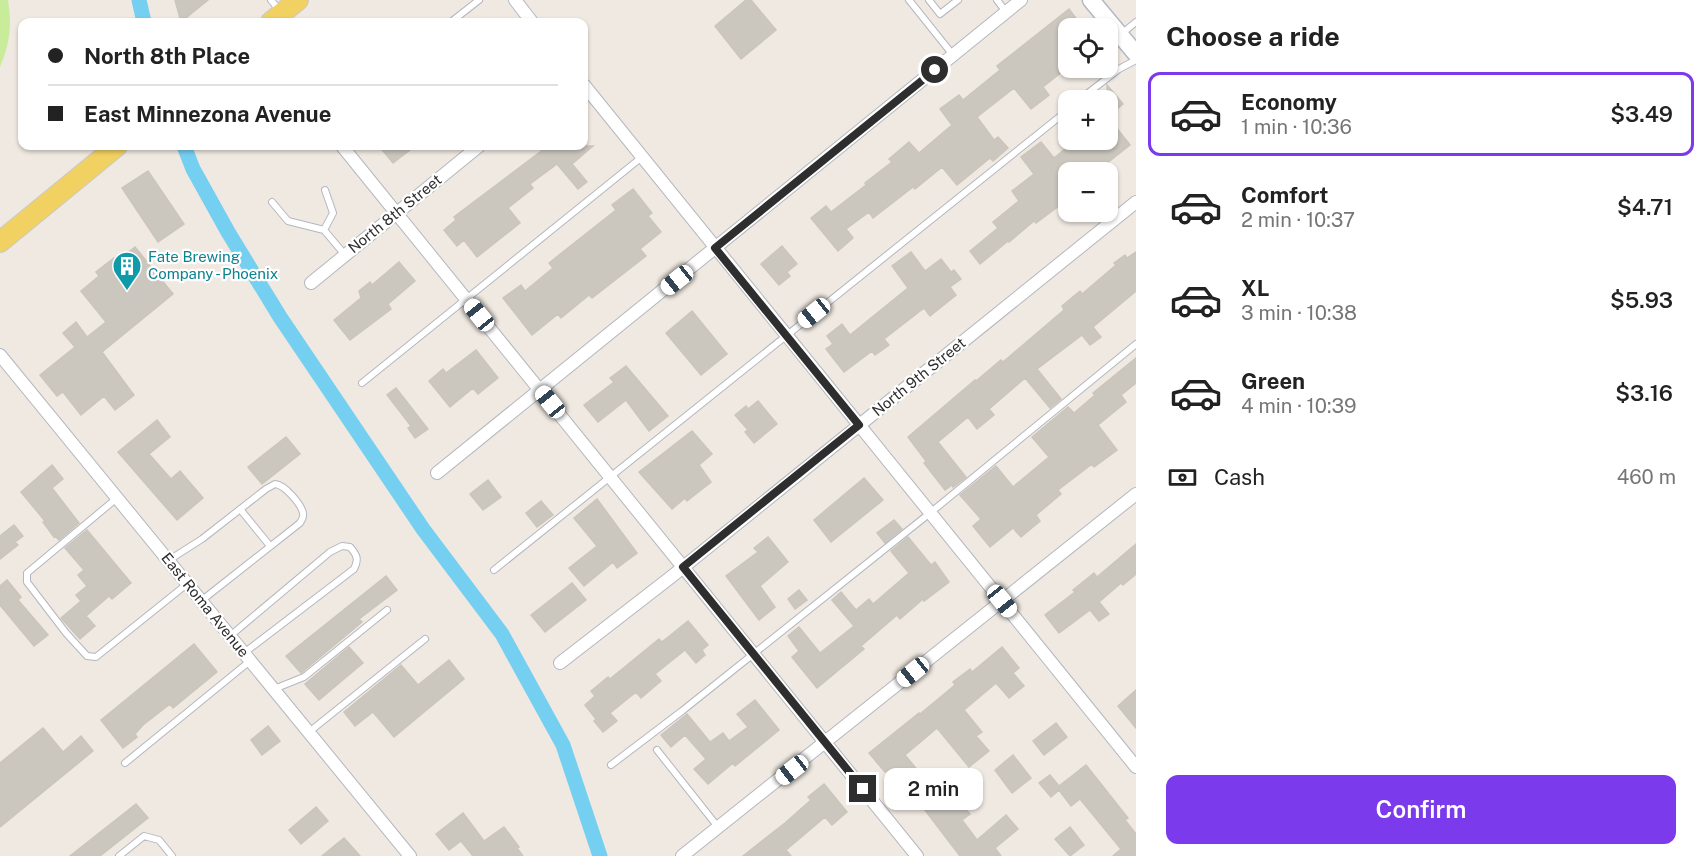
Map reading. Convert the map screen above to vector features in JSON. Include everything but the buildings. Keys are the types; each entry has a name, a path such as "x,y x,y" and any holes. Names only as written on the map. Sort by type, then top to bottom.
{"main road":[{"path":"275,12 298,0"},
{"path":"0,242 112,150"}],"street":[{"path":"514,0 529,18"},
{"path":"437,473 1021,0"},
{"path":"1091,0 1136,54"},
{"path":"588,90 1136,767"},
{"path":"345,150 917,856"},
{"name":"North 8th Street","path":"311,283 474,150"},
{"name":"North 9th Street","path":"560,663 683,567 1136,202"},
{"name":"East Roma Avenue","path":"0,355 410,856"},
{"path":"682,856 1136,494"}],"lane":[{"path":"456,18 480,0"},
{"path":"909,0 953,55"},
{"path":"929,0 940,15 958,0"},
{"path":"997,0 1006,12"},
{"path":"1120,35 1136,22"},
{"path":"1092,90 1119,69 1136,60"},
{"path":"494,570 1058,118"},
{"path":"362,383 642,157"},
{"path":"324,230 333,213 325,190"},
{"path":"272,202 288,221 324,230 345,255"},
{"path":"610,765 930,513 1136,344"},
{"path":"168,561 202,539 266,489 275,484 285,487 303,511 300,523 201,601"},
{"path":"117,498 27,573 27,582 66,633 87,656 96,657 187,584"},
{"path":"240,509 270,546"},
{"path":"125,763 247,657 354,569 358,561 356,554 350,547 342,546 330,552 230,636"},
{"path":"274,690 304,677 387,610"},
{"path":"308,732 425,639"},
{"path":"657,750 718,827"},
{"path":"119,856 144,836 159,840 172,856"}],"green space":[{"path":"0,0 8,0 10,26 8,42 0,67"}],"waterway":[{"path":"139,0 143,18"},
{"path":"186,150 193,169 228,232 280,317 423,529 502,634 563,745 600,856"}],"place":[{"name":"Fate Brewing Company - Phoenix","path":"127,292"}],"route":[{"path":"863,789 683,567 859,425 715,248 935,70"}]}
